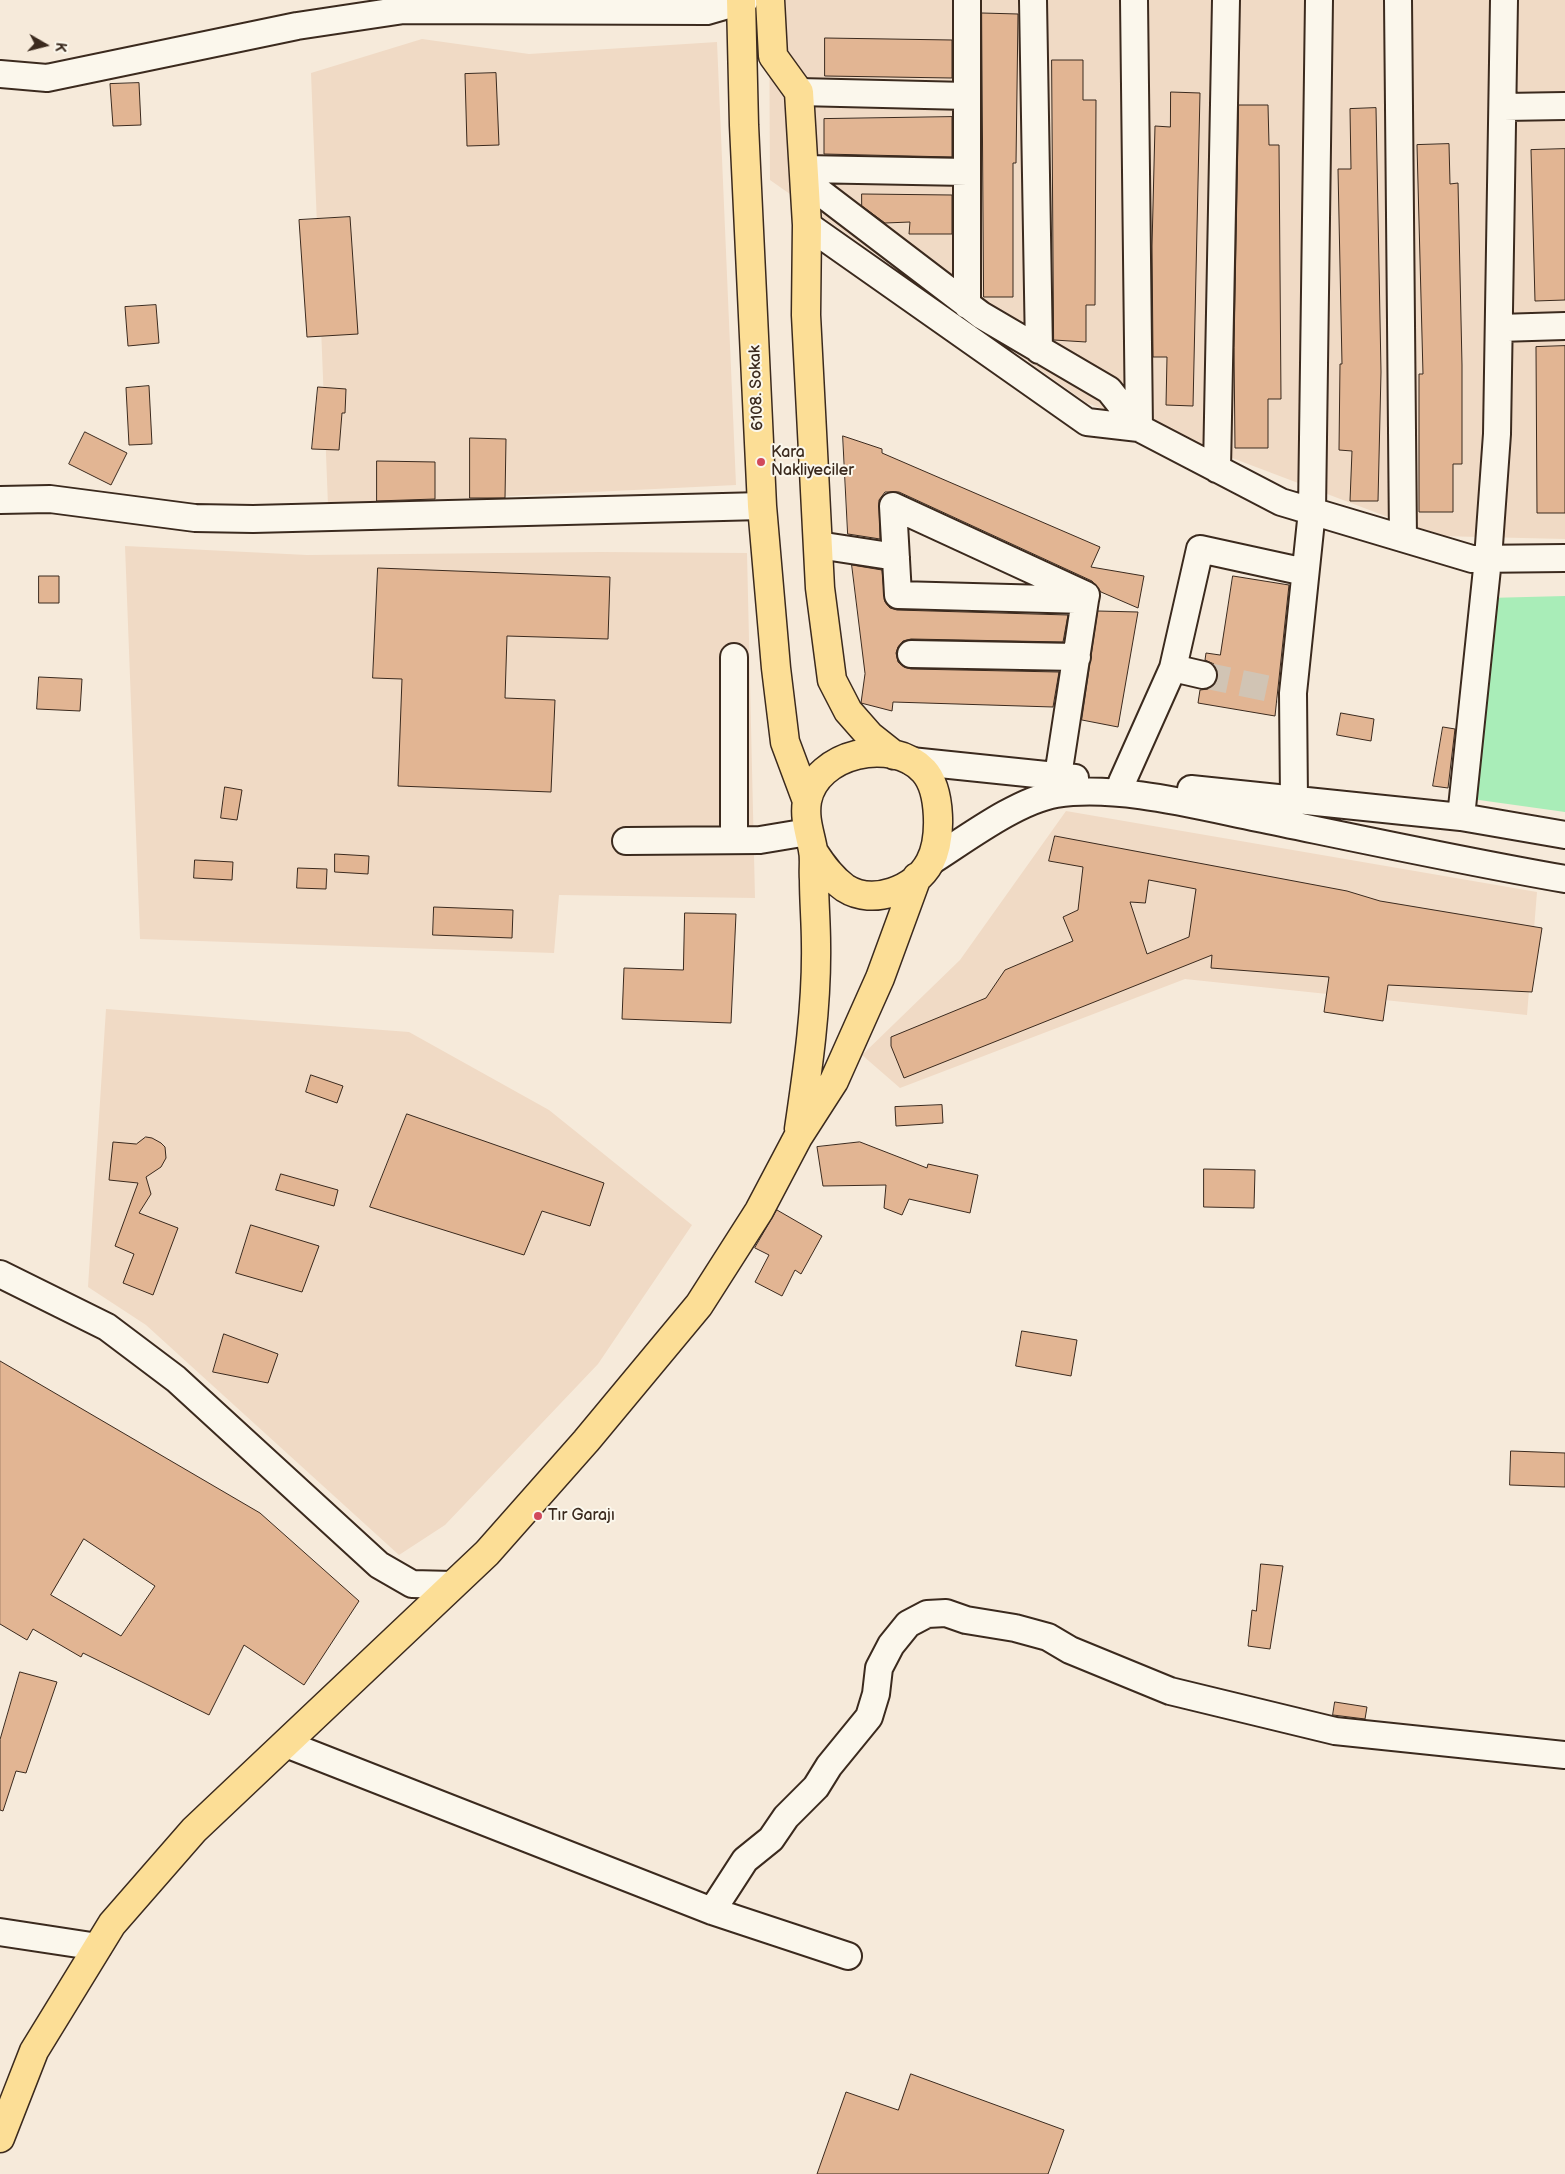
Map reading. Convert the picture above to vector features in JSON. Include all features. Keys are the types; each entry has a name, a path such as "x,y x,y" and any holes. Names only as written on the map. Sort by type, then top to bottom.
{"main road":[{"path":"0,2138 34,2052 112,1924 194,1830 487,1553 574,1455 699,1305 759,1211 798,1138 838,1073 880,978 923,869 939,817 935,792 924,771 870,736 848,711 832,680 820,588 806,315 807,225 799,92 773,56 770,0"},
{"name":"6108. Sokak","path":"742,1 744,125 762,506 776,668 785,742 807,801"},
{"path":"798,1138 810,1046 816,946 811,841 807,801 814,782 827,768 847,757 867,752 902,758"},
{"path":"811,841 827,873 846,889 868,895 887,895 901,889 923,869"}],"street":[{"path":"967,0 967,305"},
{"path":"1033,0 1040,350"},
{"path":"1134,0 1139,428"},
{"path":"1217,469 1226,0"},
{"path":"1294,800 1286,692 1305,572 1312,511 1319,0"},
{"path":"1398,0 1403,538"},
{"path":"1461,817 1488,559 1497,434 1504,107 1504,0"},
{"path":"0,74 47,78 297,26 404,10 707,11 742,1"},
{"path":"799,92 967,96"},
{"path":"1504,107 1565,106"},
{"path":"804,175 966,172"},
{"path":"804,175 981,315 1109,390 1139,428"},
{"path":"807,225 1087,422 1139,428 1281,502 1472,559 1565,558"},
{"path":"1499,328 1565,326"},
{"path":"0,500 50,499 195,518 254,519 762,506"},
{"path":"1058,776 1086,595 893,506 898,595 1085,600"},
{"path":"818,545 896,557"},
{"path":"1122,782 1173,668 1200,549 1305,572"},
{"path":"911,654 1077,657"},
{"path":"734,657 734,840"},
{"path":"1173,668 1202,675"},
{"path":"902,758 1058,776 1461,817 1565,836"},
{"path":"923,869 992,823 1031,802 1056,794 1108,793 1171,800 1457,860 1565,879"},
{"path":"626,841 811,841"},
{"path":"0,1274 107,1327 168,1374 380,1566 412,1584 453,1585"},
{"path":"712,1911 745,1860 770,1840 786,1817 816,1787 829,1766 869,1717 876,1694 879,1668 891,1645 908,1624 926,1614 946,1613 966,1620 1015,1628 1048,1637 1078,1654 1170,1691 1335,1731 1565,1755"},
{"path":"286,1744 712,1911 848,1956"},
{"path":"0,1932 98,1947"}],"shaded area":[{"path":"769,0 1565,0 1565,539 1438,536 1087,403 770,180"},
{"path":"422,39 529,54 717,42 736,485 328,505 311,73"},
{"path":"125,546 307,555 600,552 747,553 755,898 559,895 554,953 140,939"},
{"path":"1066,811 1537,892 1527,1015 1185,979 900,1088 862,1055 960,960"},
{"path":"106,1009 409,1032 549,1110 692,1225 598,1364 445,1525 399,1555 146,1325 88,1287"}],"green space":[{"path":"1565,596 1565,812 1472,799 1488,598"}],"building":[{"path":"982,13 1018,14 1016,163 1013,163 1013,297 984,297"},
{"path":"825,38 952,40 952,78 825,76"},
{"path":"1052,60 1083,60 1083,100 1096,100 1095,305 1086,305 1086,342 1054,340"},
{"path":"496,73 499,145 467,146 465,74"},
{"path":"139,83 141,125 113,126 110,84"},
{"path":"1171,92 1200,93 1193,406 1166,405 1167,357 1153,357 1152,246 1155,126 1170,127"},
{"path":"1239,105 1268,105 1269,145 1279,145 1281,399 1268,399 1268,448 1235,448 1234,348"},
{"path":"1376,108 1381,372 1378,501 1350,501 1352,451 1339,450 1340,364 1342,364 1338,169 1351,169 1350,109"},
{"path":"952,117 952,157 824,154 824,119"},
{"path":"1449,144 1450,184 1458,183 1462,464 1453,464 1453,512 1419,512 1419,374 1423,374 1417,145"},
{"path":"1565,149 1565,300 1535,301 1531,150"},
{"path":"862,194 952,195 952,234 909,234 910,222 885,223 862,206"},
{"path":"350,217 358,334 307,337 299,220"},
{"path":"156,305 159,343 128,346 125,307"},
{"path":"1565,346 1565,513 1537,513 1536,347"},
{"path":"149,386 152,444 129,445 126,388"},
{"path":"318,387 346,389 345,413 342,413 339,450 312,449"},
{"path":"85,432 127,453 111,485 69,464"},
{"path":"843,436 882,449 882,453 1100,547 1091,567 1144,576 1138,608 1101,592 1092,581 899,492 885,492 879,500 880,539 848,534"},
{"path":"470,438 506,439 505,498 470,498"},
{"path":"377,461 435,462 435,499 377,501"},
{"path":"852,565 882,570 885,602 890,608 897,610 1068,615 1063,642 911,639 903,641 896,653 898,662 904,667 911,669 1059,672 1053,707 893,702 892,711 861,703 865,674"},
{"path":"378,568 610,577 608,639 507,636 505,698 555,700 551,792 398,786 402,679 373,678"},
{"path":"39,576 59,576 59,603 39,603"},
{"path":"1233,576 1289,585 1275,716 1198,703 1200,690 1208,689 1214,685 1217,679 1217,671 1214,664 1205,660 1206,653 1220,655"},
{"path":"1098,611 1138,612 1118,727 1082,720"},
{"path":"39,677 82,679 80,711 37,709"},
{"path":"1341,713 1374,719 1371,741 1337,735"},
{"path":"1443,727 1455,729 1448,788 1433,786"},
{"path":"225,787 242,790 237,820 221,818"},
{"path":"1055,836 1347,891 1380,901 1542,928 1532,992 1388,985 1383,1021 1324,1012 1329,977 1211,968 1212,955 904,1078 891,1046 891,1037 986,998 1005,970 1073,941 1063,917 1078,910 1083,867 1049,861","holes":["1149,880 1196,889 1189,937 1147,954 1130,902 1145,903"]},
{"path":"335,854 369,856 368,874 335,872"},
{"path":"195,860 233,862 232,880 194,878"},
{"path":"298,868 327,869 326,889 297,888"},
{"path":"434,907 513,910 512,938 433,935"},
{"path":"685,913 736,914 731,1023 622,1019 624,968 683,970"},
{"path":"311,1075 343,1086 337,1103 306,1092"},
{"path":"942,1105 943,1123 896,1126 895,1107"},
{"path":"407,1114 604,1183 590,1226 542,1211 524,1255 370,1207"},
{"path":"146,1137 152,1138 165,1147 166,1158 161,1167 146,1177 151,1194 139,1213 178,1228 153,1295 123,1283 134,1254 115,1246 138,1183 109,1180 113,1142 136,1144"},
{"path":"860,1142 927,1168 928,1164 978,1175 970,1213 909,1199 902,1215 884,1208 886,1185 823,1186 817,1147"},
{"path":"1204,1169 1255,1170 1254,1208 1204,1207"},
{"path":"281,1174 338,1190 334,1206 276,1190"},
{"path":"777,1210 822,1236 801,1274 795,1270 782,1296 755,1282 769,1255 755,1248"},
{"path":"251,1225 319,1246 302,1292 236,1273"},
{"path":"1022,1331 1077,1340 1071,1376 1016,1366"},
{"path":"224,1334 278,1354 268,1383 213,1372"},
{"path":"0,1361 260,1513 359,1601 304,1685 244,1645 209,1715 83,1653 81,1657 33,1629 27,1640 0,1624","holes":["84,1539 155,1586 121,1636 51,1595"]},
{"path":"1511,1451 1565,1453 1565,1487 1510,1485"},
{"path":"1261,1564 1283,1566 1270,1649 1248,1646 1252,1610 1256,1611"},
{"path":"20,1672 57,1682 26,1773 16,1771 3,1811 0,1810 0,1740"},
{"path":"1335,1702 1367,1707 1365,1719 1333,1715"},
{"path":"911,2074 1064,2130 1048,2174 817,2174 846,2092 898,2110"}],"tunnel":[{"path":"1203,675 1280,691"}],"place":[{"name":"Kara Nakliyeciler","path":"761,462"},
{"name":"Tır Garajı","path":"538,1516"}]}
